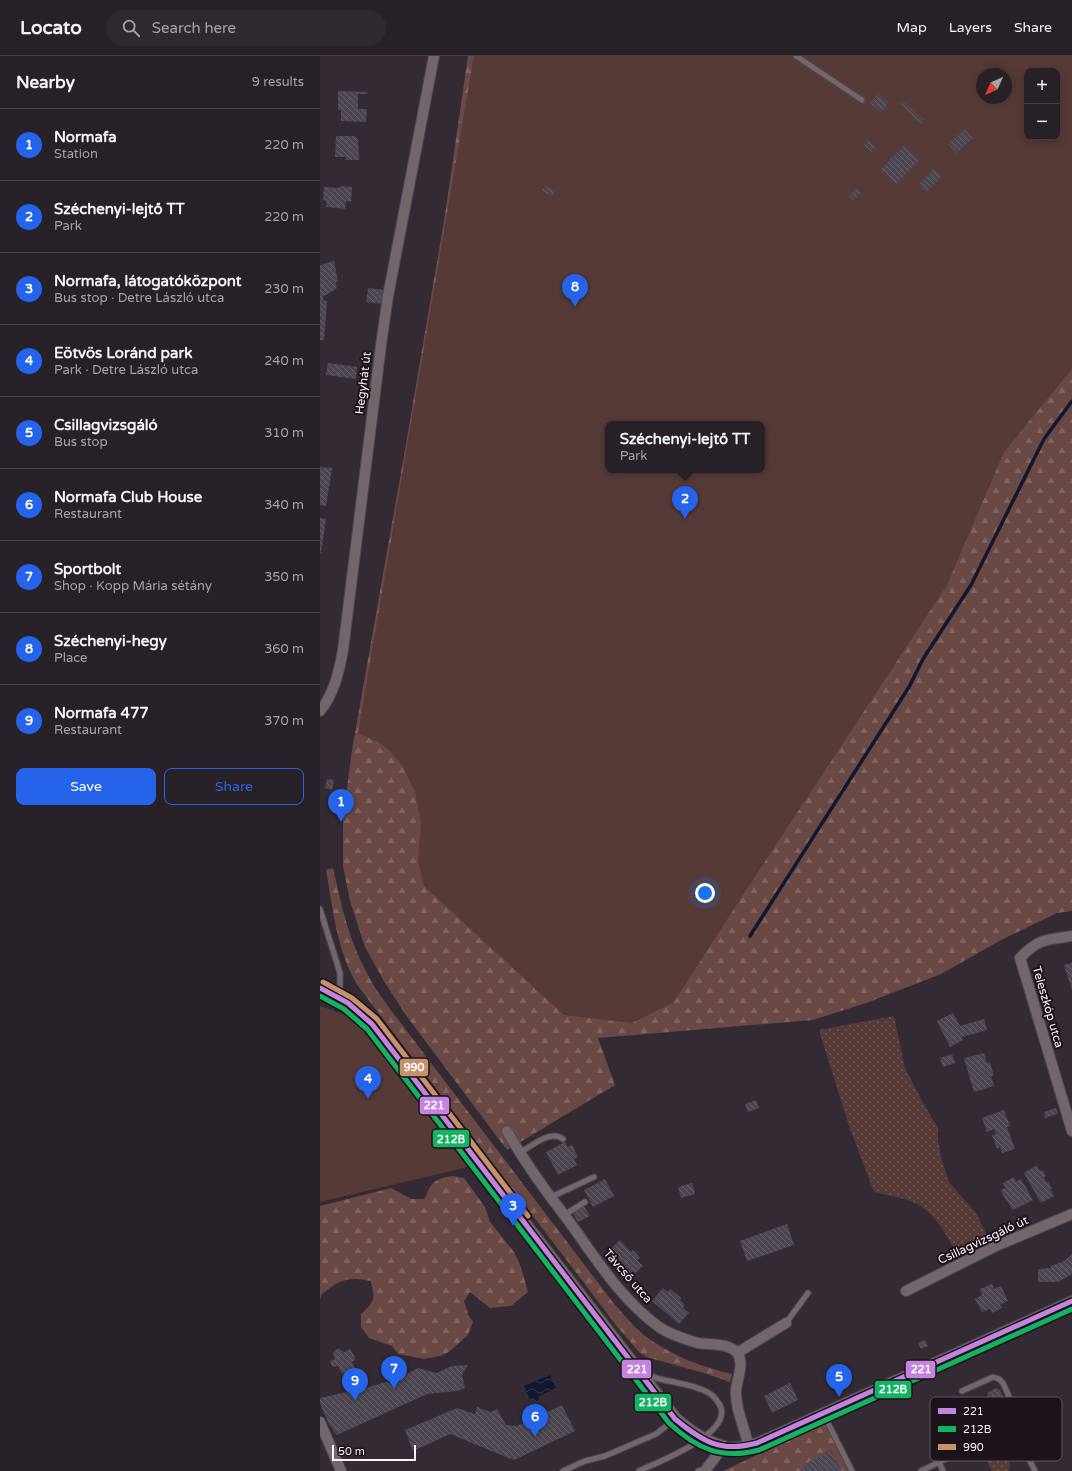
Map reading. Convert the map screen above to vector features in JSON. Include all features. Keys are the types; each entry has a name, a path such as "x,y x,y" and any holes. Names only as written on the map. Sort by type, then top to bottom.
{"street":[{"name":"Hegyhát út","path":"320,712 332,692 344,650 383,331 434,56"},
{"name":"Teleszkóp utca","path":"1072,936 1041,940 1029,948 1020,958 1072,1131"},
{"path":"320,988 347,1002 372,1024 675,1419 701,1439 724,1447 747,1447 1072,1301"},
{"name":"Távcső utca","path":"507,1131 519,1153 587,1248 620,1289 645,1316 660,1328 675,1336 700,1343 718,1344 730,1348 737,1354"},
{"name":"Csillagvizsgáló út","path":"906,1291 996,1246 1072,1214"},
{"path":"747,1447 747,1440 736,1399 736,1389 741,1361 737,1354 786,1323"},
{"path":"320,1422 341,1471"},
{"path":"702,1470 724,1447"}],"lane":[{"path":"796,56 862,100"},
{"path":"320,909 340,973 340,988"},
{"path":"519,1153 553,1135 559,1136 563,1139"},
{"path":"551,1198 594,1177"},
{"path":"564,1215 585,1202"},
{"path":"786,1323 808,1294"},
{"path":"638,1370 658,1379 692,1386 708,1392 716,1398 721,1406 723,1414 715,1428 688,1449 639,1471"},
{"path":"962,1391 993,1377 999,1378 1009,1397"},
{"path":"823,1413 852,1471"},
{"path":"563,1471 585,1461 605,1456 656,1434 675,1419"},
{"path":"1030,1461 1035,1471"},
{"path":"921,1471 939,1462 943,1471"}],"shaded area":[{"path":"474,56 1072,56 1072,369 1004,452 947,585 674,1002 632,1023 564,1015 424,886 418,861 421,823 415,792 403,767 389,750 378,742 358,733"},
{"path":"320,1006 349,1016 366,1032 468,1167 320,1202"},
{"path":"894,1016 905,1068 938,1128 938,1140 941,1157 949,1182 976,1213 988,1238 957,1254 946,1235 928,1211 918,1204 874,1192 849,1126 819,1030"},
{"path":"987,1461 1009,1461 1009,1471 992,1471"}],"green space":[{"path":"468,56 1072,56 1072,911 1057,913 1001,940 941,974 869,1002 813,1020 598,1038 615,1085 507,1150 408,1018 385,983 365,947 350,901 343,866 343,819 352,750 445,215"},
{"path":"333,868 350,935 369,978 390,1009 612,1301 635,1327 664,1349 709,1368 732,1374 730,1382 704,1373 646,1357 639,1352 619,1329 358,986 340,945 326,870"},
{"path":"453,1176 464,1178 485,1207 490,1222 514,1252 521,1267 528,1292 511,1306 490,1308 470,1292 464,1301 468,1314 473,1322 468,1335 449,1352 440,1356 424,1359 398,1354 392,1346 369,1338 361,1327 361,1314 373,1300 371,1281 356,1279 344,1280 321,1295 320,1300 320,1206 391,1188 411,1199 424,1199 429,1188 434,1182"},
{"path":"825,1423 848,1471 723,1471"}],"water":[{"path":"550,1375 556,1388 539,1396 537,1401 530,1400 524,1386"}],"building":[{"path":"338,91 367,92 367,94 358,94 358,109 367,109 366,122 341,121 341,110 338,110"},
{"path":"878,94 889,103 881,112 870,103"},
{"path":"904,101 924,120 921,124 901,104"},
{"path":"965,129 973,138 957,153 948,144"},
{"path":"336,136 355,136 358,139 359,160 346,160 346,157 335,157"},
{"path":"868,140 876,147 872,152 864,145"},
{"path":"904,145 920,160 896,184 881,169"},
{"path":"934,169 942,176 927,192 919,184"},
{"path":"340,186 352,187 351,202 346,201 345,209 326,207 327,201 323,200 324,187 339,188"},
{"path":"545,186 555,191 553,196 542,191"},
{"path":"857,188 861,193 854,200 849,196"},
{"path":"334,261 338,282 336,282 337,288 323,297 323,300 327,301 324,340 320,340 320,265"},
{"path":"368,288 385,290 383,304 366,302"},
{"path":"328,363 357,367 356,379 326,375"},
{"path":"320,467 332,468 326,506 320,505"},
{"path":"320,518 326,519 321,553 320,553"},
{"path":"327,779 334,780 332,790 325,788"},
{"path":"1072,963 1072,990 1064,965"},
{"path":"953,1013 960,1026 984,1019 987,1030 962,1037 963,1040 950,1047 937,1021"},
{"path":"984,1053 987,1063 990,1062 994,1076 991,1076 994,1086 974,1092 964,1058"},
{"path":"952,1054 955,1063 943,1067 940,1058"},
{"path":"756,1100 759,1108 748,1112 745,1104"},
{"path":"1056,1108 1058,1114 1045,1118 1044,1112"},
{"path":"1004,1110 1010,1126 1007,1127 1015,1149 1002,1153 1000,1147 997,1149 992,1135 996,1134 994,1129 987,1132 982,1118"},
{"path":"565,1142 568,1147 572,1145 578,1157 574,1159 577,1165 558,1175 546,1152"},
{"path":"1037,1165 1040,1171 1042,1170 1046,1176 1044,1177 1052,1188 1050,1189 1054,1196 1041,1203 1024,1173"},
{"path":"1014,1177 1016,1182 1021,1179 1033,1200 1013,1210 1001,1190 1005,1188 1003,1183"},
{"path":"605,1179 614,1196 593,1207 584,1190"},
{"path":"692,1183 695,1194 681,1198 678,1187"},
{"path":"584,1206 590,1216 578,1222 573,1213"},
{"path":"787,1224 794,1245 747,1261 740,1241"},
{"path":"620,1240 631,1252 633,1250 640,1258 637,1260 643,1266 631,1277 609,1251"},
{"path":"1072,1254 1072,1274 1058,1282 1038,1282 1038,1269 1051,1268 1051,1266 1064,1261"},
{"path":"992,1284 994,1289 1001,1286 1008,1301 1000,1305 1002,1308 992,1313 990,1309 982,1312 975,1299 982,1295 980,1289"},
{"path":"663,1288 668,1292 670,1289 681,1298 680,1300 685,1305 683,1308 689,1313 679,1324 652,1301"},
{"path":"925,1340 928,1346 921,1349 918,1343"},
{"path":"338,1348 344,1352 350,1349 355,1357 355,1360 352,1362 355,1368 350,1370 352,1375 346,1378 338,1366 332,1366 330,1361 335,1359 333,1353"},
{"path":"468,1365 462,1375 465,1388 458,1391 427,1394 337,1435 329,1424 320,1404 320,1398 365,1388 400,1378 418,1368 437,1373 451,1366"},
{"path":"790,1383 798,1400 772,1413 764,1396"},
{"path":"996,1388 1000,1390 1004,1397 988,1397 987,1393"},
{"path":"562,1405 575,1431 514,1460 450,1434 413,1451 405,1430 457,1408 475,1414 477,1407 490,1412 497,1409 506,1425 517,1426"},
{"path":"831,1450 842,1471 802,1471 801,1468 804,1466 803,1465"}],"waterway":[{"path":"750,936 909,687 923,659 971,585 1044,439 1072,401"}],"transit line":[{"name":"990","path":"323,982 352,998 377,1019 528,1216"},
{"name":"221","path":"320,988 348,1003 372,1024 675,1419 695,1434 713,1443 733,1447 757,1443 1072,1301"},
{"name":"212B","path":"320,996 344,1009 367,1029 669,1423 679,1432 700,1446 722,1453 733,1454 759,1450 1072,1309"}],"place":[{"name":"Széchenyi-hegy","path":"575,307"},
{"name":"Széchenyi-lejtő TT","path":"685,519"},
{"name":"Normafa","path":"341,822"},
{"name":"Eötvös Loránd park","path":"368,1099"},
{"name":"Normafa, látogatóközpont","path":"513,1226"},
{"name":"Sportbolt","path":"394,1389"},
{"name":"Csillagvizsgáló","path":"839,1397"},
{"name":"Normafa 477","path":"355,1401"},
{"name":"Normafa Club House","path":"535,1437"}]}
